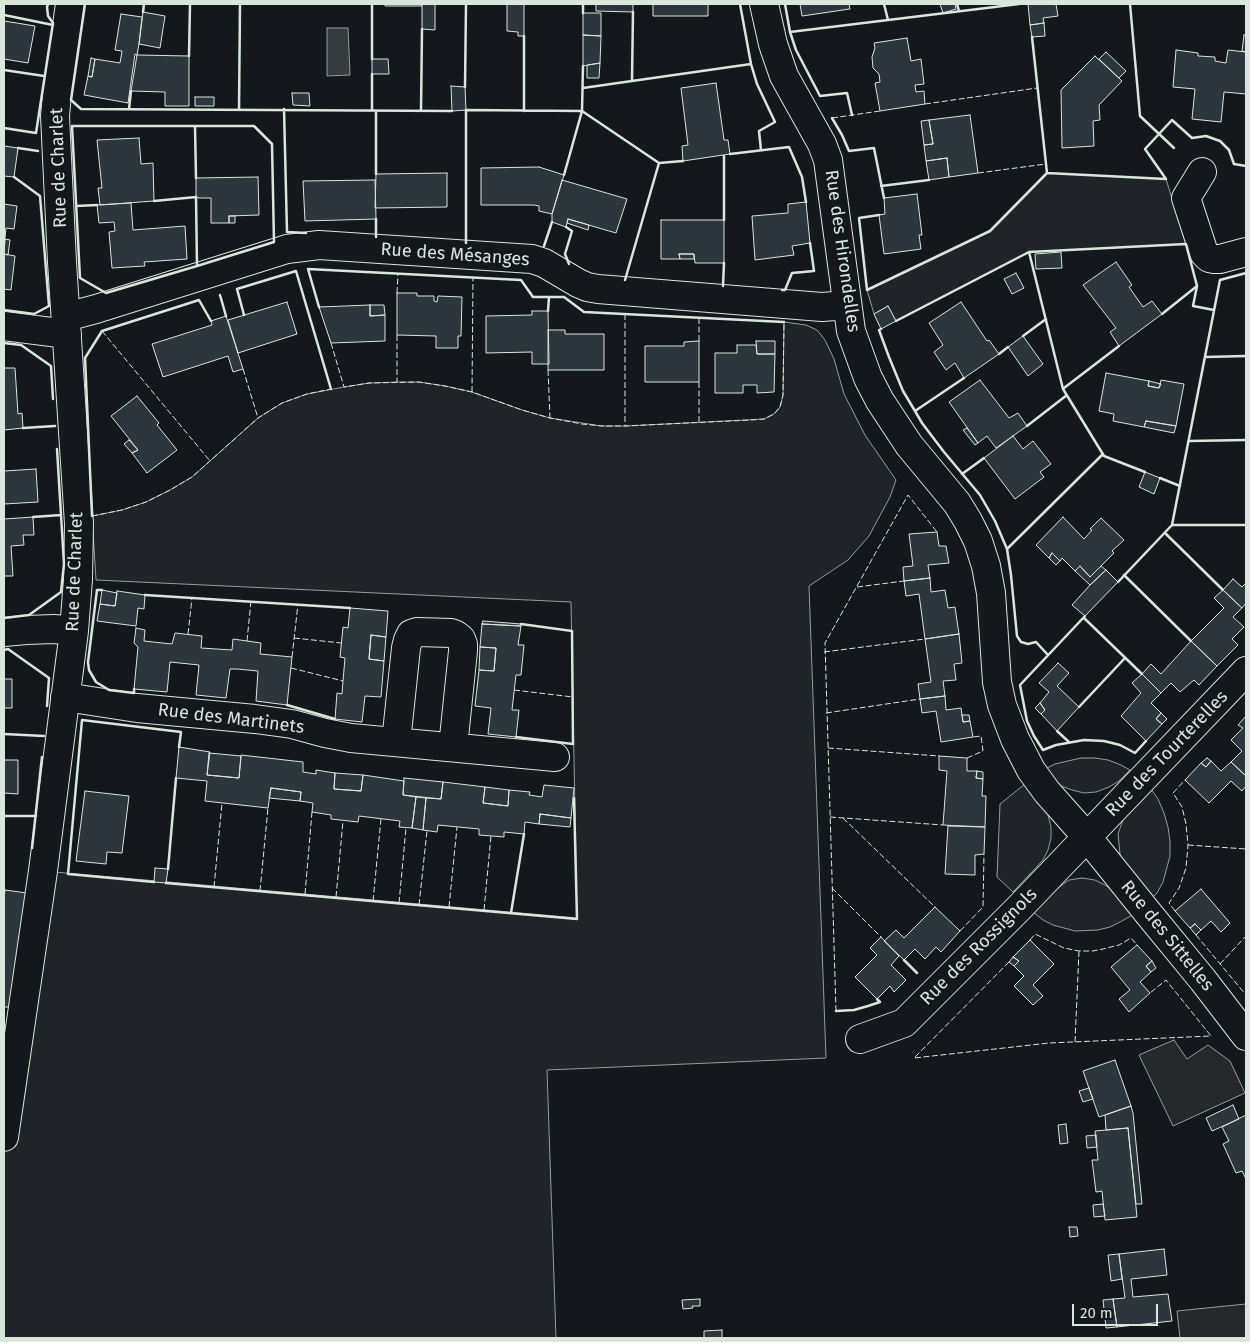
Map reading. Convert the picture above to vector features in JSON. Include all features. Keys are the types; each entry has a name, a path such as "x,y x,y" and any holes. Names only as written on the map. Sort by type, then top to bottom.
{"street":[{"name":"Rue de Charlet","path":"4,1137 42,881 74,632 78,579 79,524 55,116 70,4"},
{"name":"Rue des Hirondelles","path":"764,4 773,44 784,76 820,139 828,160 851,331 868,378 908,445 957,503 978,541 986,566 991,593 997,682 1002,705 1015,739 1031,770 1047,792 1087,838"},
{"path":"1202,172 1186,198 1204,253 1209,258 1220,259 1246,252"},
{"name":"Rue des Mésanges","path":"66,326 96,309 287,249 319,245 532,259 544,263 578,283 598,289 822,307 847,305"},
{"path":"4,326 66,326"},
{"path":"4,632 54,629 74,632"},
{"path":"396,742 408,640 412,634 417,632 450,633 461,639 463,644 453,747"},
{"name":"Rue des Tourterelles","path":"1087,838 1246,671"},
{"name":"Rue des Martinets","path":"65,697 137,708 292,724 351,738 555,757"},
{"name":"Rue des Sittelles","path":"1087,838 1203,980 1246,1036"},
{"name":"Rue des Rossignols","path":"860,1039 904,1023 1087,838"}],"shaded area":[{"path":"327,28 348,28 350,75 327,76"},
{"path":"1047,173 1166,179 1186,244 1029,252 896,321 888,306 874,314 867,290 990,231"},
{"path":"784,322 806,325 817,330 825,340 834,359 844,394 865,435 896,480 890,497 869,536 848,560 809,586 826,1058 547,1070 556,1338 4,1338 4,1137 43,871 577,918 571,602 96,580 92,516 122,510 146,502 192,477 258,418 282,403 307,394 369,383 419,382 445,386 472,392 550,418 602,426 764,419 774,414 780,407 783,395"},
{"path":"1081,758 1108,760 1130,770 1119,781 1109,787 1096,792 1084,793 1059,785 1043,770 1055,764"},
{"path":"1025,784 1048,815 1051,838 1043,860 1013,892 997,877 1000,804"},
{"path":"1151,789 1158,799 1168,827 1170,856 1163,882 1157,893 1150,900 1123,863 1118,834 1124,817"},
{"path":"1082,878 1095,880 1105,885 1116,893 1134,914 1110,927 1098,930 1075,931 1053,925 1033,912 1069,880"},
{"path":"1174,1040 1187,1059 1208,1045 1230,1061 1245,1093 1173,1126 1139,1055"},
{"path":"1246,1304 1246,1338 1180,1338 1177,1311"}],"building":[{"path":"385,4 422,4 422,6 385,6"},
{"path":"422,4 435,4 435,30 422,29"},
{"path":"507,4 524,4 524,36 518,36 518,32 507,31"},
{"path":"596,4 633,4 633,12 596,11"},
{"path":"653,4 708,4 708,16 653,16"},
{"path":"800,4 849,4 850,9 802,16"},
{"path":"940,4 955,4 956,9 943,13"},
{"path":"1028,4 1056,4 1058,16 1043,18 1044,23 1030,25"},
{"path":"143,12 165,16 160,48 139,44"},
{"path":"583,13 601,13 601,36 583,35"},
{"path":"121,14 142,17 128,103 84,95 88,76 92,77 95,59 120,63 122,51 115,50"},
{"path":"4,21 35,26 28,63 4,59"},
{"path":"1044,23 1045,36 1032,37 1030,25"},
{"path":"583,35 601,36 600,63 583,66"},
{"path":"1244,35 1246,35 1246,52 1242,51"},
{"path":"907,38 911,61 921,59 924,84 915,85 916,92 924,91 925,104 880,111 875,83 880,82 879,74 873,68 872,57 875,48 874,43"},
{"path":"1176,50 1198,53 1198,56 1215,57 1215,61 1226,63 1228,50 1246,52 1246,94 1224,92 1221,122 1192,119 1195,89 1173,87"},
{"path":"1106,52 1126,71 1119,78 1099,59"},
{"path":"137,55 189,56 189,106 165,106 165,92 131,91"},
{"path":"1095,56 1122,81 1099,105 1100,120 1093,121 1094,146 1062,148 1061,90"},
{"path":"91,58 95,59 92,77 88,76"},
{"path":"372,59 388,59 389,74 372,74"},
{"path":"600,63 599,78 587,78 587,65"},
{"path":"716,83 724,140 728,140 730,154 683,161 682,146 688,145 681,88"},
{"path":"451,86 465,87 466,110 452,111"},
{"path":"292,93 309,93 310,106 293,105"},
{"path":"195,97 214,97 214,106 195,106"},
{"path":"970,115 978,173 949,177 947,158 926,161 924,145 933,144 929,120"},
{"path":"929,120 933,144 924,145 921,121"},
{"path":"139,138 141,164 153,163 154,201 100,205 98,188 102,188 97,140"},
{"path":"4,146 18,148 14,177 4,176"},
{"path":"947,158 949,177 929,180 926,161"},
{"path":"539,167 564,175 552,214 539,211 539,206 534,205 481,205 481,168"},
{"path":"447,173 447,207 375,208 376,174"},
{"path":"258,177 259,215 229,216 229,223 211,223 211,198 196,197 196,178"},
{"path":"375,180 376,219 305,221 303,181"},
{"path":"562,180 627,199 616,233 568,219 566,227 552,222 552,214"},
{"path":"917,194 922,235 919,235 921,249 884,254 879,215 885,214 884,198"},
{"path":"806,202 810,243 792,246 794,255 755,260 752,216 788,213 788,204"},
{"path":"131,203 133,230 185,226 187,259 144,262 145,266 112,268 109,232 115,231 114,222 99,223 97,205"},
{"path":"4,204 17,206 14,229 6,228 4,248"},
{"path":"229,216 235,216 235,223 229,223"},
{"path":"568,219 589,225 588,230 567,223"},
{"path":"661,220 724,220 724,263 695,263 694,254 679,254 680,259 661,259"},
{"path":"5,239 10,240 8,255 4,254"},
{"path":"1061,252 1062,268 1036,269 1035,254"},
{"path":"4,254 15,256 11,290 4,289"},
{"path":"679,254 694,254 694,259 680,259"},
{"path":"1116,262 1132,285 1129,287 1143,307 1152,301 1162,314 1119,346 1110,332 1116,328 1083,285"},
{"path":"1016,273 1024,288 1012,294 1004,279"},
{"path":"397,293 417,293 417,296 434,296 434,301 437,302 438,296 462,297 461,336 458,336 458,348 436,348 436,336 397,335"},
{"path":"287,302 297,334 238,353 228,320"},
{"path":"961,302 987,341 989,340 999,354 964,378 955,363 946,370 934,352 943,345 929,323"},
{"path":"370,305 384,305 385,315 370,316"},
{"path":"370,305 370,316 385,315 385,341 331,343 319,307"},
{"path":"888,306 896,321 881,329 874,314"},
{"path":"532,311 548,311 549,364 532,364 532,352 486,353 486,316 532,315"},
{"path":"226,316 243,369 233,372 228,356 163,377 152,344 212,325 211,321"},
{"path":"548,330 565,330 565,334 604,334 604,370 548,370"},
{"path":"1023,336 1043,364 1028,376 1008,347"},
{"path":"699,341 699,382 645,382 645,346 684,346 684,342"},
{"path":"756,341 775,341 775,354 757,354"},
{"path":"737,345 756,345 757,354 775,354 774,392 757,393 757,385 743,385 743,393 715,393 715,353 737,353"},
{"path":"4,368 15,368 18,414 22,413 23,428 4,430"},
{"path":"1106,373 1149,381 1148,386 1159,388 1161,380 1184,384 1176,426 1146,421 1144,427 1113,421 1114,414 1099,411"},
{"path":"980,380 1009,418 1018,413 1027,426 996,448 987,436 978,443 949,402"},
{"path":"1149,381 1161,384 1159,388 1148,386"},
{"path":"137,396 159,423 157,425 177,450 147,473 132,453 138,450 111,416"},
{"path":"1146,421 1176,426 1174,433 1144,427"},
{"path":"967,428 978,443 975,445 963,430"},
{"path":"1013,436 1023,449 1033,441 1051,464 1040,472 1044,477 1015,499 984,458"},
{"path":"129,440 138,450 132,453 124,444"},
{"path":"36,469 38,502 4,504 4,471"},
{"path":"1145,472 1160,478 1154,494 1139,487"},
{"path":"33,517 34,535 23,535 24,545 11,546 13,576 4,576 4,519"},
{"path":"1063,517 1084,539 1092,530 1090,529 1101,518 1124,540 1090,577 1080,566 1075,571 1062,558 1060,561 1052,553 1049,558 1036,545"},
{"path":"937,532 939,546 946,546 949,563 928,565 930,578 904,581 903,567 913,566 909,534"},
{"path":"1052,553 1060,561 1056,565 1049,558"},
{"path":"1080,566 1090,577 1101,566 1106,570 1090,585 1075,571"},
{"path":"1106,570 1118,582 1085,616 1072,605"},
{"path":"930,578 931,592 945,590 948,608 955,607 959,634 925,639 919,594 906,596 904,581"},
{"path":"1233,579 1242,587 1246,583 1246,603 1242,608 1223,590"},
{"path":"102,590 117,593 115,606 100,604"},
{"path":"1223,590 1242,608 1233,617 1244,627 1232,639 1238,645 1217,666 1191,641 1224,608 1214,598"},
{"path":"117,591 145,595 144,609 138,608 136,626 97,621 100,604 115,606"},
{"path":"350,608 388,611 386,637 371,635 369,659 384,661 381,697 365,696 362,722 335,719 337,693 342,694 345,658 340,657 343,627 348,628"},
{"path":"483,621 521,624 521,626 482,624"},
{"path":"482,624 521,626 518,645 524,645 521,675 516,675 512,710 519,710 516,737 488,734 491,708 475,706 479,670 494,671 496,648 480,647"},
{"path":"136,628 145,630 144,641 172,644 175,633 202,636 201,648 232,650 233,639 261,643 260,654 292,657 287,705 256,701 258,671 230,669 226,698 196,695 199,665 170,662 167,692 134,689 138,647 134,643"},
{"path":"959,634 962,663 954,664 956,680 943,681 945,696 920,699 918,684 931,682 925,639"},
{"path":"371,635 386,637 384,661 369,659"},
{"path":"1191,641 1217,666 1199,685 1194,680 1180,692 1171,683 1161,693 1142,674 1151,664 1161,674"},
{"path":"480,647 496,648 494,671 479,670"},
{"path":"1058,663 1069,673 1057,686 1079,707 1057,731 1041,714 1045,710 1040,703 1049,692 1039,683"},
{"path":"1142,674 1161,693 1151,703 1161,713 1156,719 1162,724 1146,741 1121,716 1141,693 1132,683"},
{"path":"4,679 12,679 12,708 4,708"},
{"path":"945,696 946,710 961,708 963,722 970,721 973,737 941,742 936,711 922,713 920,699"},
{"path":"1040,703 1045,710 1041,714 1035,708"},
{"path":"1161,713 1167,719 1162,724 1156,719"},
{"path":"962,715 969,715 970,721 963,722"},
{"path":"1246,716 1246,776 1231,762 1242,751 1231,740 1243,728 1238,725"},
{"path":"179,747 210,752 207,775 239,778 241,755 303,762 303,772 316,774 316,770 335,773 334,789 361,791 363,775 404,781 403,795 416,797 412,828 399,827 400,821 359,816 358,822 331,819 331,815 312,812 313,803 300,801 301,792 271,788 268,808 205,801 207,781 176,778"},
{"path":"209,753 241,756 239,778 207,775"},
{"path":"939,756 967,758 967,771 977,771 976,778 983,779 982,796 986,796 985,827 943,825 947,771 939,770"},
{"path":"1207,758 1211,761 1206,767 1201,763"},
{"path":"4,760 18,760 18,794 4,793"},
{"path":"1211,761 1221,771 1231,762 1246,776 1246,786 1242,791 1231,781 1209,803 1185,780 1201,763 1206,767"},
{"path":"977,771 983,772 983,779 976,778"},
{"path":"335,773 363,775 361,791 334,789"},
{"path":"404,778 443,782 441,799 403,795"},
{"path":"443,782 485,787 483,803 508,806 509,790 530,792 529,795 542,797 544,785 574,788 571,818 540,814 539,824 525,822 524,834 504,832 504,837 479,835 479,829 438,825 437,832 423,830 426,798 441,799"},
{"path":"485,787 509,790 508,806 483,803"},
{"path":"271,788 301,792 300,801 269,798"},
{"path":"85,791 129,796 122,853 107,852 106,864 76,861"},
{"path":"416,797 426,798 423,830 412,828"},
{"path":"540,814 571,818 570,827 539,824"},
{"path":"948,826 985,827 984,854 975,855 975,875 945,874"},
{"path":"155,868 168,869 166,883 154,882"},
{"path":"1201,889 1230,923 1221,932 1211,921 1201,930 1195,924 1190,928 1175,911"},
{"path":"5,890 27,893 9,1007 4,1007"},
{"path":"935,907 960,931 941,952 936,947 925,959 915,949 904,960 884,941 896,930 904,938"},
{"path":"1195,924 1201,930 1196,935 1190,928"},
{"path":"881,937 899,956 891,965 906,980 894,992 890,986 877,999 855,977 877,955 870,948"},
{"path":"1030,940 1054,964 1033,985 1043,996 1033,1005 1014,986 1024,976 1014,966 1019,961 1013,957"},
{"path":"1137,945 1152,961 1146,966 1151,972 1140,982 1150,993 1129,1012 1119,999 1130,990 1111,967"},
{"path":"1013,957 1019,961 1014,966 1009,962"},
{"path":"1152,961 1156,968 1151,972 1146,966"},
{"path":"1115,1060 1131,1106 1099,1117 1083,1071"},
{"path":"1089,1088 1093,1099 1083,1102 1079,1091"},
{"path":"1233,1105 1239,1119 1212,1131 1206,1118"},
{"path":"1131,1106 1142,1204 1136,1204 1128,1128 1106,1130 1105,1115"},
{"path":"1246,1115 1246,1179 1242,1171 1236,1173 1223,1144 1229,1141 1222,1127"},
{"path":"1066,1124 1068,1143 1060,1144 1058,1125"},
{"path":"1128,1128 1137,1217 1105,1220 1102,1191 1096,1192 1092,1160 1098,1160 1095,1131"},
{"path":"1096,1135 1097,1147 1087,1148 1086,1136"},
{"path":"1103,1204 1105,1216 1094,1217 1093,1205"},
{"path":"1069,1227 1077,1227 1078,1236 1070,1237"},
{"path":"1164,1249 1167,1275 1131,1279 1133,1297 1168,1294 1172,1321 1117,1327 1113,1299 1125,1298 1119,1254"},
{"path":"1119,1254 1122,1279 1111,1281 1108,1255"},
{"path":"700,1299 700,1306 683,1309 682,1300"},
{"path":"1113,1299 1117,1327 1106,1328 1103,1300"},
{"path":"722,1330 722,1338 704,1338 704,1331"}],"fence":[{"path":"925,104 1037,88"},
{"path":"832,118 880,111"},
{"path":"978,173 1046,164"},
{"path":"397,293 398,274"},
{"path":"472,392 473,277"},
{"path":"625,314 625,426"},
{"path":"699,318 699,341"},
{"path":"331,343 344,387 369,383 419,382 472,392 550,418 582,424 625,426 764,419 774,414 780,407 783,395 784,322"},
{"path":"102,331 210,461"},
{"path":"397,335 397,382"},
{"path":"243,369 258,418"},
{"path":"548,370 550,418"},
{"path":"699,382 699,423"},
{"path":"92,516 122,510 146,502 170,490 192,477 258,418 282,403 307,394 331,389"},
{"path":"836,1011 825,643 908,495 937,532"},
{"path":"857,587 904,581"},
{"path":"188,634 192,598"},
{"path":"247,641 251,601"},
{"path":"292,657 298,604"},
{"path":"294,638 341,643"},
{"path":"824,652 925,639"},
{"path":"291,668 343,681"},
{"path":"514,690 573,697"},
{"path":"826,713 920,699"},
{"path":"967,758 983,751 981,736 973,737"},
{"path":"828,748 939,756"},
{"path":"1175,911 1169,903 1179,888 1186,868 1188,845 1182,807 1173,793 1185,780"},
{"path":"214,887 222,803"},
{"path":"260,891 268,808"},
{"path":"305,894 312,812"},
{"path":"830,817 943,825"},
{"path":"843,818 935,907"},
{"path":"373,901 381,819"},
{"path":"336,897 343,821"},
{"path":"449,907 457,827"},
{"path":"399,903 406,828"},
{"path":"419,905 427,831"},
{"path":"484,910 491,836"},
{"path":"1188,845 1246,849"},
{"path":"960,931 983,907 984,854"},
{"path":"832,888 881,937"},
{"path":"1030,940 1035,934 1064,948 1079,951 1103,949 1119,945 1131,938 1137,945"},
{"path":"1196,935 1246,995"},
{"path":"1220,964 1246,936"},
{"path":"1075,1042 1079,951"},
{"path":"1009,962 914,1058 1049,1043 1211,1036 1166,980 1150,993"}],"wall":[{"path":"4,128 36,133 53,23 48,16 48,4"},
{"path":"85,4 71,100 81,109 452,111"},
{"path":"143,12 144,4"},
{"path":"189,56 190,4"},
{"path":"239,110 240,4"},
{"path":"372,4 372,59"},
{"path":"465,87 466,4"},
{"path":"583,4 583,13"},
{"path":"740,4 751,64 757,84 775,122 759,131 761,150"},
{"path":"785,4 790,32 796,50 820,96 847,93 852,115"},
{"path":"884,4 888,20"},
{"path":"957,4 959,11"},
{"path":"790,32 1019,4"},
{"path":"1130,4 1140,116 1174,148"},
{"path":"632,80 633,12"},
{"path":"4,15 53,25"},
{"path":"421,111 422,29"},
{"path":"524,36 524,111"},
{"path":"1032,37 1047,173 1166,179 1145,149 1172,120 1192,138 1206,136 1220,141 1229,150 1234,164 1246,166"},
{"path":"583,88 751,64"},
{"path":"564,175 582,111 583,66"},
{"path":"4,70 44,76"},
{"path":"372,74 372,110"},
{"path":"129,109 131,91"},
{"path":"284,109 287,232 306,233"},
{"path":"466,243 466,110 582,111 659,163 683,161"},
{"path":"376,111 376,174"},
{"path":"832,118 849,151 874,148 884,198"},
{"path":"72,126 254,126 272,144 274,242 106,293 80,278 72,126"},
{"path":"195,126 196,178"},
{"path":"730,154 789,147 802,177 806,202"},
{"path":"18,148 38,151"},
{"path":"724,156 724,220"},
{"path":"625,280 659,163"},
{"path":"879,215 859,218 867,290 990,231 1047,173"},
{"path":"4,310 34,314 49,306 40,196 14,177"},
{"path":"881,186 929,180"},
{"path":"154,201 196,197 197,266"},
{"path":"76,206 97,205"},
{"path":"376,219 376,237"},
{"path":"544,246 552,222"},
{"path":"566,227 572,231 565,254 569,264"},
{"path":"782,290 785,290 792,273 814,271 810,243"},
{"path":"896,321 1029,252 1186,244 1197,286 1193,306 1214,310"},
{"path":"1029,252 1063,389 1104,456 1145,472"},
{"path":"723,286 724,263"},
{"path":"319,307 308,269 521,280 533,297 564,297 584,312 784,322"},
{"path":"244,315 237,289 296,271 331,389"},
{"path":"1118,582 1172,525 1220,280 1246,273"},
{"path":"1162,314 1197,286"},
{"path":"220,295 226,316"},
{"path":"548,311 549,297"},
{"path":"92,516 85,358 102,331 199,300 211,321"},
{"path":"1023,336 1046,319"},
{"path":"881,329 879,330 903,391 922,423 980,495 995,521 1007,549 1017,636 1021,642 1028,644 1036,642 1048,655"},
{"path":"4,343 21,345 51,366 53,399"},
{"path":"1064,388 1119,346"},
{"path":"999,354 1008,347"},
{"path":"1205,357 1246,356"},
{"path":"915,411 964,378"},
{"path":"1027,426 1067,395"},
{"path":"23,428 55,426"},
{"path":"1189,441 1246,440"},
{"path":"4,618 29,615 61,592 64,564 57,449"},
{"path":"1007,549 1103,454"},
{"path":"962,474 984,458"},
{"path":"1160,478 1180,486"},
{"path":"33,517 61,515"},
{"path":"1172,525 1246,525"},
{"path":"1165,533 1223,590"},
{"path":"1124,575 1191,641"},
{"path":"102,590 97,590 88,662 89,670 96,682 109,690 134,693 134,689"},
{"path":"145,595 350,608"},
{"path":"1085,616 1020,685 1027,721 1034,736 1043,750 1056,745 1084,740 1104,741 1120,745 1135,753 1146,741"},
{"path":"1084,618 1142,674"},
{"path":"516,737 573,744 572,631 521,624"},
{"path":"4,650 8,649 49,678 47,706"},
{"path":"1079,707 1125,658"},
{"path":"287,705 335,719"},
{"path":"154,882 68,874 82,720 181,732 179,747"},
{"path":"1057,731 1069,742"},
{"path":"4,734 44,736"},
{"path":"32,848 42,757"},
{"path":"168,869 176,778"},
{"path":"166,883 577,919 574,798"},
{"path":"4,816 36,816"},
{"path":"511,913 524,834"},
{"path":"904,960 917,973"},
{"path":"836,1011 854,1010 880,1002 877,999"}]}
